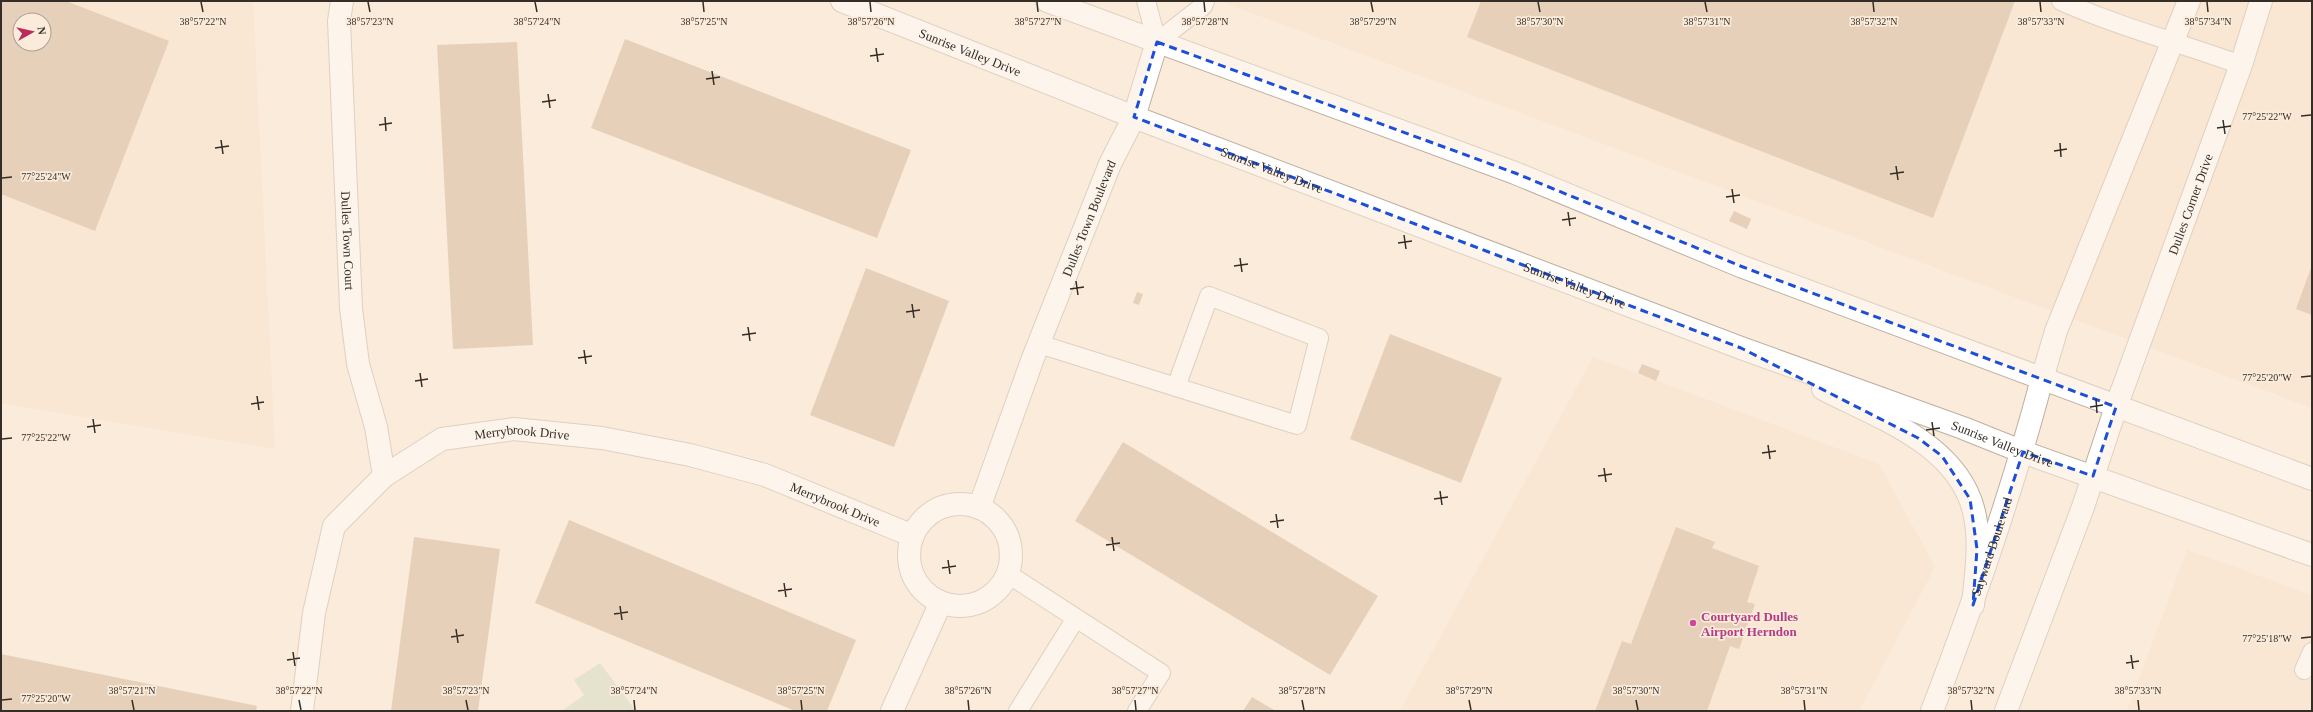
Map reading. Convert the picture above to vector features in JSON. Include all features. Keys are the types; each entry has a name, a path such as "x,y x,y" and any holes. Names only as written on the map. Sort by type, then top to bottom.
{"street":[{"name":"Dulles Town Court","path":"342,1 339,21 351,308 358,364 376,427 384,476"},
{"name":"Sunrise Valley Drive","path":"842,1 1134,117 1741,348 1963,428 2023,452 2312,555"},
{"path":"1047,1 1515,173 1743,267 2312,479"},
{"path":"2042,379 2056,331 2189,1"},
{"name":"Dulles Corner Drive","path":"2116,407 2241,65 2261,1"},
{"name":"Dulles Town Boulevard","path":"979,508 1039,344 1110,164 1134,117 1157,42"},
{"path":"1741,348 1918,438 1942,456 1957,475 1970,499 1977,549 1973,605"},
{"name":"Sayward Boulevard","path":"1932,711 1973,605 2023,452 2042,379"},
{"path":"2006,711 2093,476 2116,407"},
{"name":"Merrybrook Drive","path":"302,711 314,613 334,526 384,476 442,439 514,429 602,438 690,455 765,475 913,536"},
{"path":"964,504 979,508 993,516 1004,528 1009,543 1011,558 1008,574 1000,588 987,598 972,604 957,606 941,602 928,594 917,582 910,567 910,551 913,536 921,522 933,512 948,505 964,504"},
{"path":"892,711 941,602"}],"lane":[{"path":"1146,1 1157,42 1204,6 1205,1"},
{"path":"2061,1 2104,20 2174,41 2241,65"},
{"path":"1039,344 1297,425 1319,338 1209,296 1176,387"},
{"path":"1008,574 1161,673 1137,711"},
{"path":"1018,711 1076,618"},
{"path":"2304,670 2312,652"}],"highlighted area":[{"path":"1157,42 1515,173 1743,267 2116,407 2093,476 2023,452 1973,605 1977,549 1970,499 1942,456 1918,438 1741,348 1134,117"}],"shaded area":[{"path":"1,1 253,1 275,449 1,403"},
{"path":"1220,1 2312,1 2312,408"},
{"path":"1593,357 1879,464 1935,567 1859,711 1400,711"},
{"path":"2187,550 2312,595 2312,711 2127,711"}],"green space":[{"path":"600,663 636,711 562,711 584,695 574,680"}],"building":[{"path":"1,1 66,1 169,41 95,231 1,194"},
{"path":"1481,1 2015,1 1933,218 1467,37"},
{"path":"625,39 911,150 877,238 591,128"},
{"path":"517,42 533,345 453,349 437,45"},
{"path":"1734,211 1751,219 1747,229 1729,221"},
{"path":"2312,265 2312,315 2296,309"},
{"path":"866,268 949,301 894,447 810,415"},
{"path":"1137,292 1143,294 1139,305 1133,303"},
{"path":"1390,334 1502,378 1461,483 1350,439"},
{"path":"1642,364 1660,371 1656,381 1638,373"},
{"path":"1123,442 1378,596 1330,675 1075,521"},
{"path":"569,520 856,640 827,711 795,711 535,603"},
{"name":"Courtyard Dulles Airport Herndon","path":"1676,527 1715,542 1712,548 1759,566 1747,602 1755,604 1739,649 1730,646 1707,711 1595,711 1622,641 1631,644"},
{"path":"414,537 500,549 478,711 391,711"},
{"path":"1,654 257,706 256,711 1,711"},
{"path":"1252,697 1276,711 1243,711"}],"place":[{"name":"Courtyard Dulles Airport Herndon","path":"1693,623"}]}
